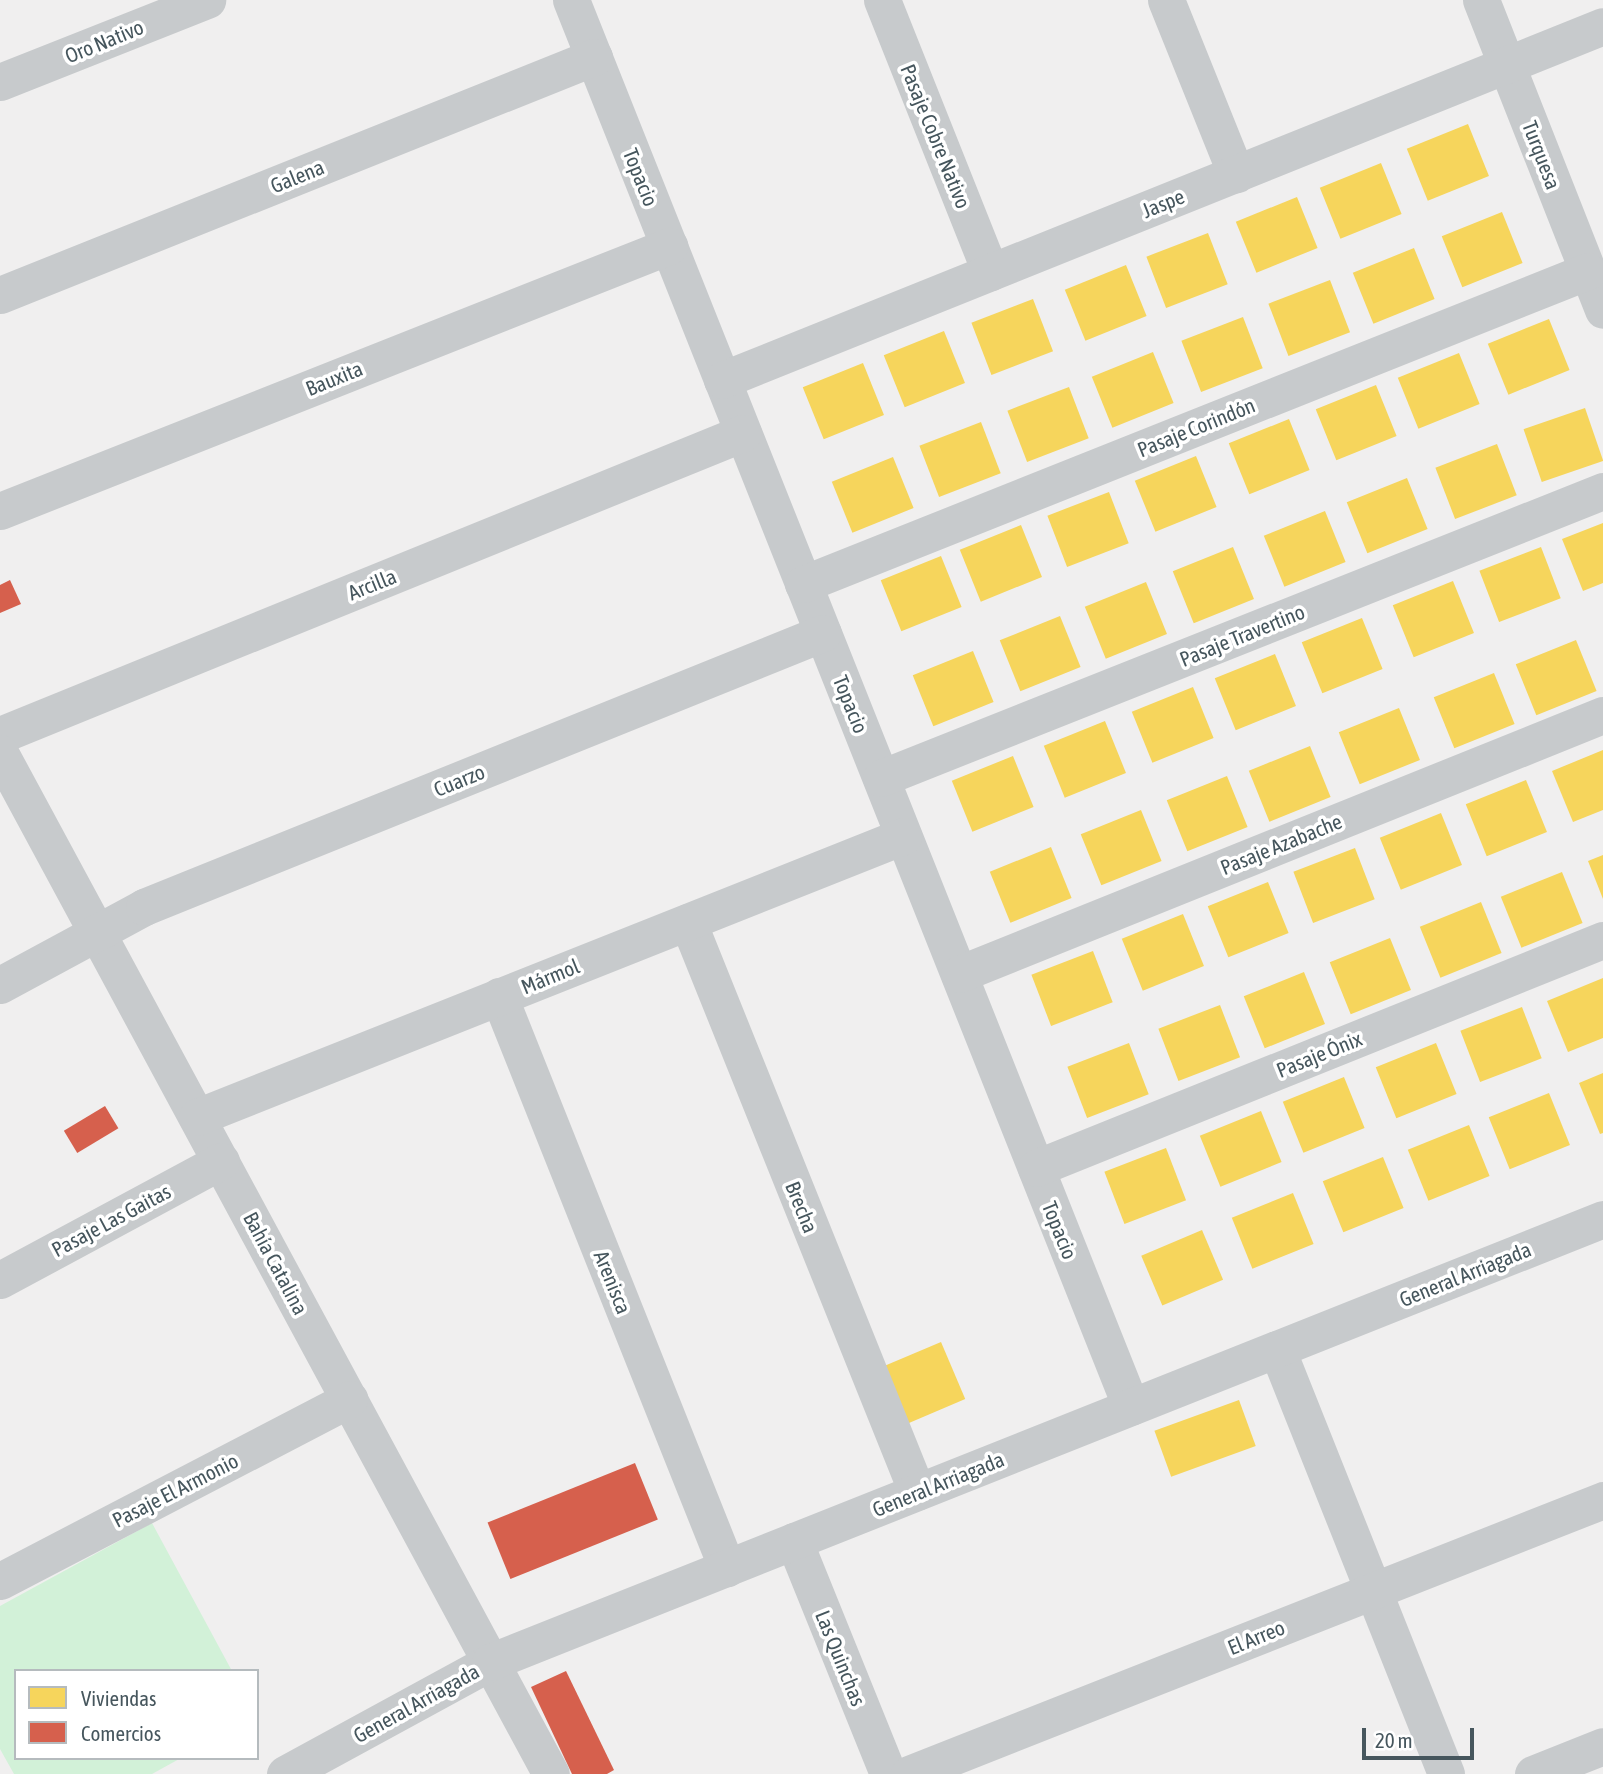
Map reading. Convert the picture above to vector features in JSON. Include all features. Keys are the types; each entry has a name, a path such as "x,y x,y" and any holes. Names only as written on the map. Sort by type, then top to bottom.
{"street":[{"name":"Oro Nativo","path":"0,82 207,0"},
{"name":"Topacio","path":"571,0 1130,1407"},
{"name":"Pasaje Cobre Nativo","path":"882,0 990,272"},
{"path":"1166,0 1236,174"},
{"name":"Turquesa","path":"1481,0 1603,310"},
{"name":"Jaspe","path":"722,380 1603,26"},
{"name":"Galena","path":"0,295 594,57"},
{"name":"Bauxita","path":"0,511 669,246"},
{"name":"Pasaje Corindón","path":"803,584 1588,271"},
{"name":"Arcilla","path":"0,735 743,433"},
{"name":"Pasaje Travertino","path":"881,778 1603,491"},
{"name":"Cuarzo","path":"0,985 144,907 823,633"},
{"name":"Pasaje Azabache","path":"959,974 1603,715"},
{"name":"Bahía Catalina","path":"0,753 551,1774"},
{"name":"Mármol","path":"197,1116 903,836"},
{"name":"Brecha","path":"688,922 917,1492"},
{"name":"Pasaje Ónix","path":"1035,1168 1603,940"},
{"name":"Arenisca","path":"499,996 727,1568"},
{"name":"Pasaje Las Gaitas","path":"0,1280 221,1161"},
{"name":"General Arriagada","path":"285,1774 490,1662 1603,1219"},
{"path":"1277,1349 1446,1774"},
{"name":"Pasaje El Armonio","path":"0,1581 350,1399"},
{"name":"El Arreo","path":"909,1774 1603,1500"},
{"name":"Las Quinchas","path":"794,1541 888,1774"},
{"path":"1533,1774 1603,1746"}],"green space":[{"path":"152,1523 231,1669 14,1669 14,1760 177,1760 152,1774 14,1774 0,1749 0,1606"}],"building: Viviendas":[{"path":"1468,124 1489,176 1428,201 1407,149"},
{"path":"1381,163 1402,214 1340,239 1320,188"},
{"path":"1297,197 1318,248 1256,273 1236,222"},
{"path":"1502,212 1523,263 1462,287 1442,236"},
{"path":"1208,233 1228,284 1166,308 1146,257"},
{"path":"1414,248 1435,299 1373,324 1353,273"},
{"path":"1126,265 1147,316 1085,341 1065,290"},
{"path":"1330,280 1350,332 1288,356 1268,304"},
{"path":"1033,299 1053,351 991,375 971,323"},
{"path":"1243,317 1263,368 1201,392 1181,341"},
{"path":"1549,319 1570,370 1508,395 1488,344"},
{"path":"944,331 965,383 905,407 884,355"},
{"path":"1153,352 1174,403 1112,428 1092,377"},
{"path":"1459,353 1480,404 1418,429 1398,378"},
{"path":"863,363 884,415 824,439 803,387"},
{"path":"1376,385 1397,436 1336,460 1316,409"},
{"path":"1069,387 1089,438 1027,462 1007,411"},
{"path":"1585,408 1603,461 1542,482 1524,429"},
{"path":"1289,419 1310,470 1249,494 1229,443"},
{"path":"981,422 1001,473 939,497 919,446"},
{"path":"1497,444 1517,495 1455,519 1435,468"},
{"path":"1196,456 1217,507 1155,532 1135,481"},
{"path":"893,457 914,508 852,533 832,482"},
{"path":"1407,478 1428,529 1367,553 1347,502"},
{"path":"1109,492 1129,543 1067,567 1047,516"},
{"path":"1325,511 1346,562 1284,587 1264,536"},
{"path":"1603,523 1603,583 1583,591 1562,539"},
{"path":"1021,525 1042,577 981,602 960,550"},
{"path":"1233,547 1254,599 1194,623 1173,571"},
{"path":"1541,547 1561,598 1499,622 1479,571"},
{"path":"941,556 962,607 901,631 881,580"},
{"path":"1453,581 1474,633 1414,657 1393,605"},
{"path":"1146,582 1167,634 1106,659 1085,607"},
{"path":"1060,616 1081,667 1020,691 1000,640"},
{"path":"1362,618 1383,669 1322,693 1302,642"},
{"path":"1576,640 1597,691 1536,715 1516,664"},
{"path":"973,651 994,702 933,726 913,675"},
{"path":"1275,654 1296,706 1236,730 1215,678"},
{"path":"1494,673 1515,724 1454,748 1434,697"},
{"path":"1193,687 1214,738 1152,763 1132,712"},
{"path":"1399,708 1420,760 1360,784 1339,732"},
{"path":"1105,721 1126,773 1065,798 1044,746"},
{"path":"1310,746 1331,797 1269,822 1249,771"},
{"path":"1603,750 1603,810 1573,822 1552,771"},
{"path":"1013,756 1034,807 972,832 952,781"},
{"path":"1227,776 1248,827 1187,851 1167,800"},
{"path":"1526,780 1547,832 1487,856 1466,804"},
{"path":"1141,810 1162,861 1101,885 1081,834"},
{"path":"1441,813 1462,865 1401,890 1380,838"},
{"path":"1051,847 1072,898 1010,923 990,872"},
{"path":"1355,848 1375,899 1313,923 1293,872"},
{"path":"1603,855 1603,899 1588,861"},
{"path":"1562,872 1583,923 1521,948 1501,897"},
{"path":"1268,882 1289,933 1228,957 1208,906"},
{"path":"1481,902 1502,953 1440,978 1420,927"},
{"path":"1183,914 1204,966 1143,991 1122,939"},
{"path":"1390,938 1411,990 1351,1014 1330,962"},
{"path":"1093,951 1113,1002 1051,1026 1031,975"},
{"path":"1304,972 1325,1024 1265,1048 1244,996"},
{"path":"1603,978 1603,1038 1568,1052 1547,1001"},
{"path":"1220,1005 1240,1057 1178,1081 1158,1029"},
{"path":"1522,1007 1542,1058 1480,1082 1460,1031"},
{"path":"1129,1043 1149,1094 1087,1118 1067,1067"},
{"path":"1436,1043 1457,1094 1396,1118 1376,1067"},
{"path":"1603,1073 1603,1133 1600,1134 1579,1083"},
{"path":"1344,1077 1365,1128 1303,1153 1283,1102"},
{"path":"1549,1093 1570,1145 1510,1169 1489,1117"},
{"path":"1261,1111 1282,1162 1220,1187 1200,1136"},
{"path":"1469,1125 1490,1176 1428,1201 1408,1150"},
{"path":"1166,1148 1186,1200 1124,1224 1104,1172"},
{"path":"1383,1157 1404,1208 1343,1232 1323,1181"},
{"path":"1293,1193 1314,1244 1252,1269 1232,1218"},
{"path":"1202,1230 1223,1280 1162,1305 1141,1256"},
{"path":"941,1342 965,1399 907,1424 883,1367"},
{"path":"1239,1400 1256,1446 1171,1477 1154,1431"}],"building: Comercios":[{"path":"10,580 21,604 0,613 0,585"},
{"path":"105,1106 118,1128 77,1153 64,1131"},
{"path":"635,1463 658,1520 510,1579 488,1523"},
{"path":"566,1671 614,1770 607,1774 572,1774 531,1687"}]}
